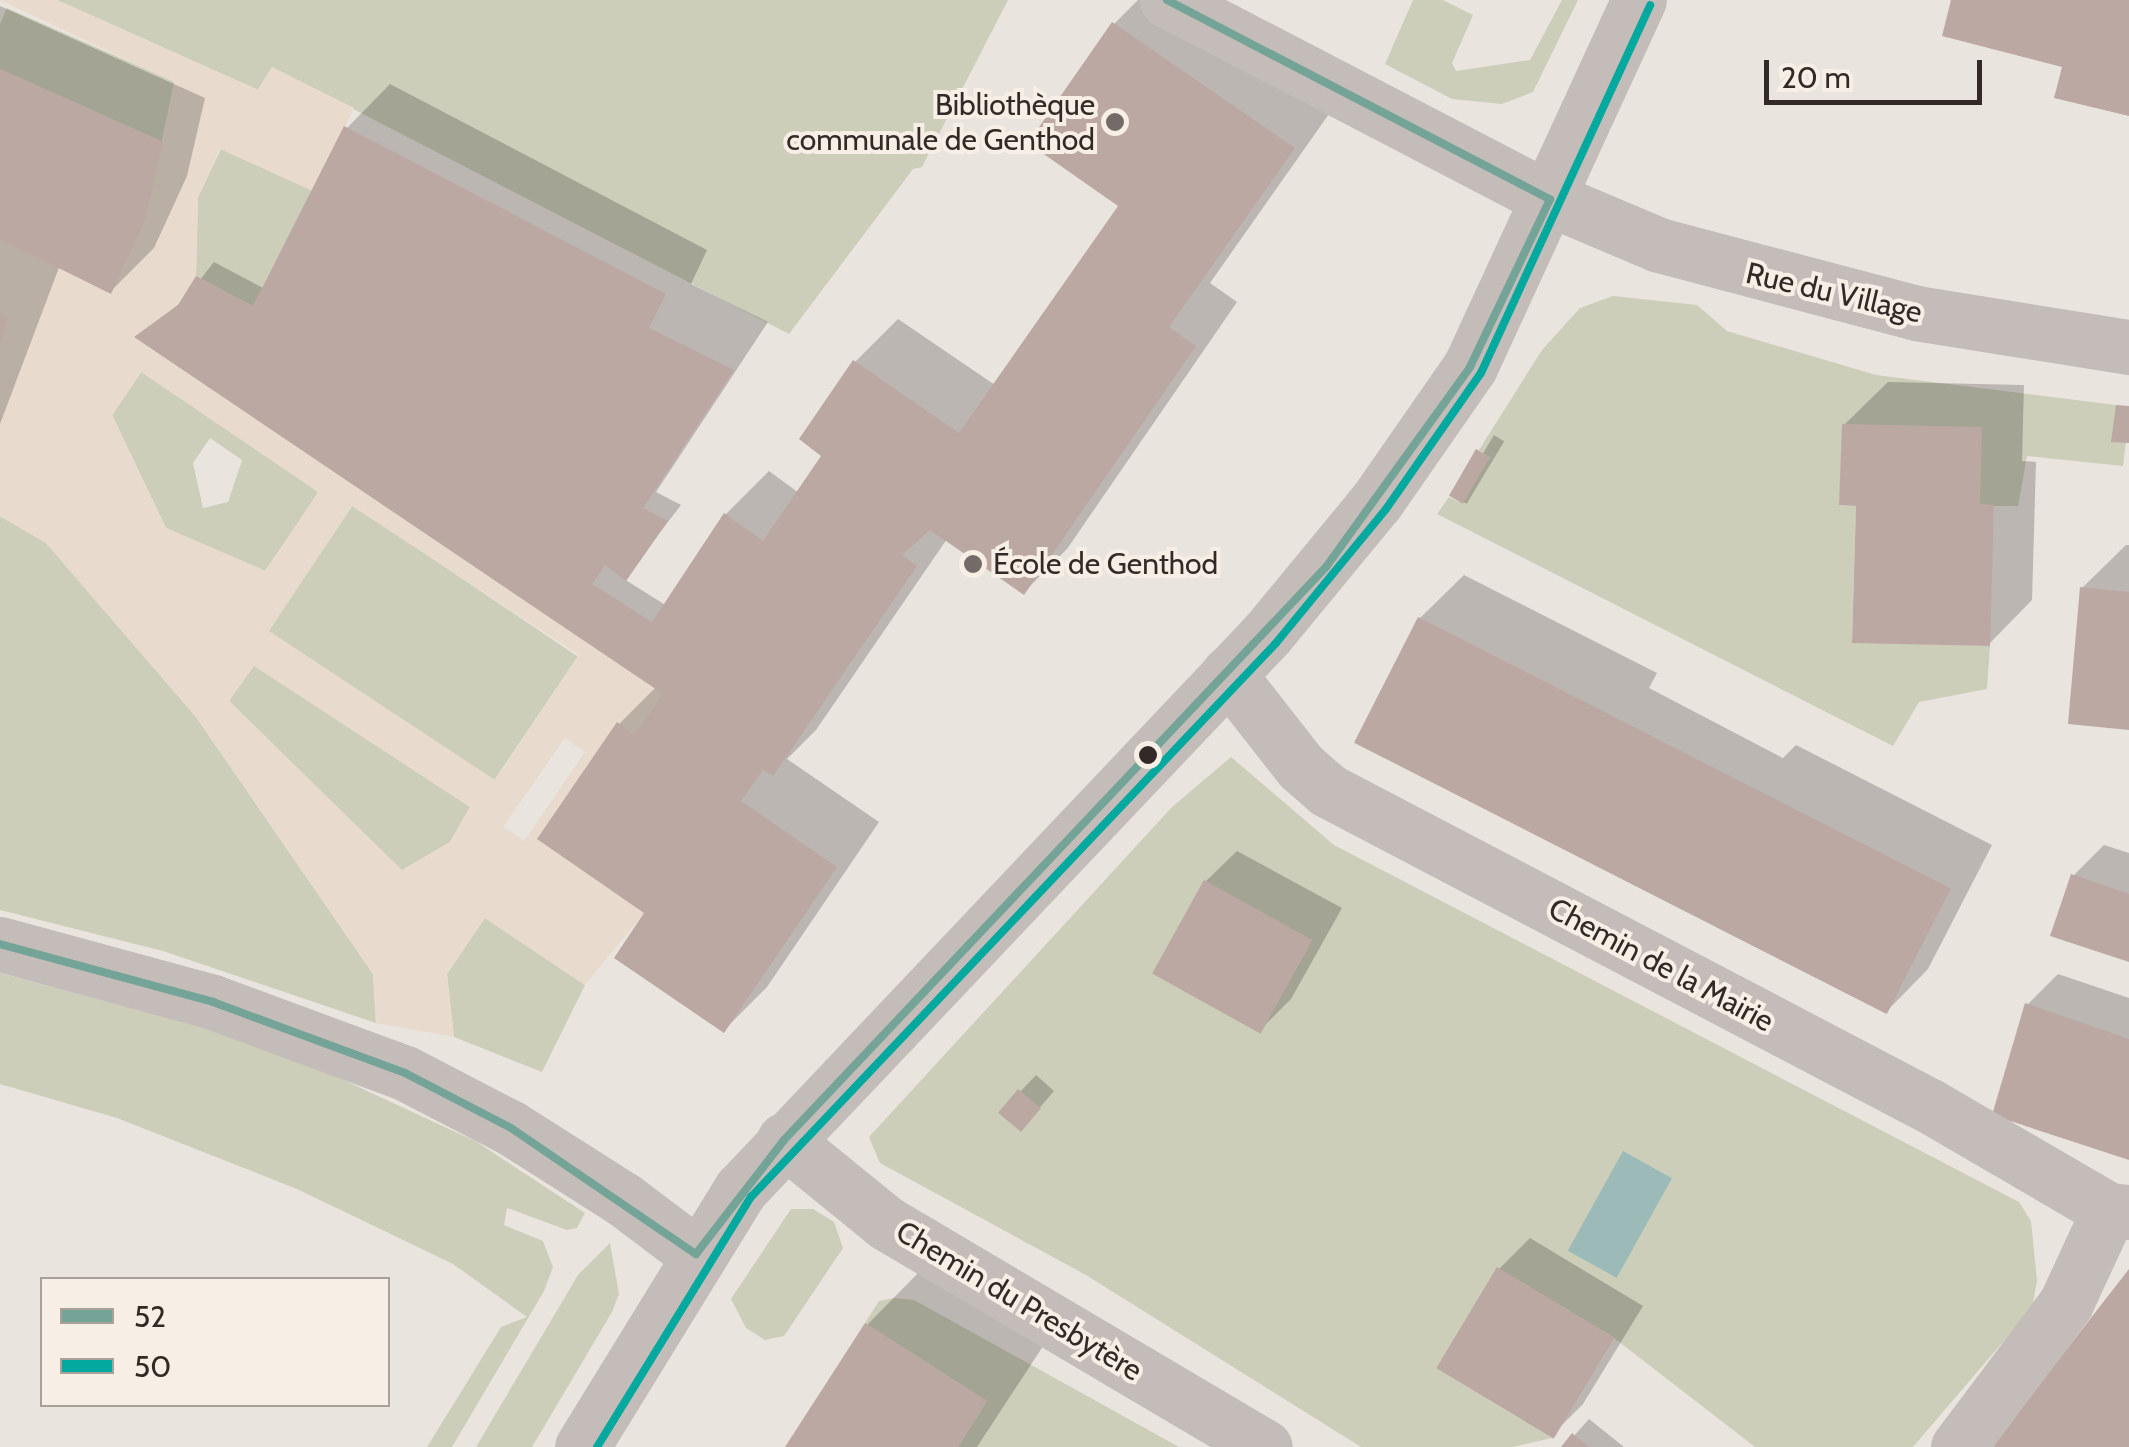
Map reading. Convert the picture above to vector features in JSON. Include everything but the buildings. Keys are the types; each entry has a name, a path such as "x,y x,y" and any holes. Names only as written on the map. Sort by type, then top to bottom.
{"street":[{"name":"Rue du Village","path":"1168,0 1550,199 1729,268 1916,313 2129,347"},
{"path":"582,1447 696,1254 784,1140 1326,567 1460,382 1550,199 1640,0"},
{"name":"Chemin de la Mairie","path":"1228,674 1300,767 1327,790 1930,1106 2119,1211"},
{"path":"0,944 213,1002 404,1073 511,1128 624,1198 696,1254"},
{"name":"Chemin du Presbytère","path":"784,1140 872,1214 1265,1447"},
{"path":"1958,1447 2066,1302 2119,1211"}],"green space":[{"path":"57,0 1008,0 922,167 913,169 789,334 272,67 258,90"},
{"path":"1413,0 1443,0 1473,15 1452,63 1456,71 1530,60 1562,0 1578,0 1533,92 1502,104 1452,99 1385,64"},
{"path":"7,8 175,82 163,142 0,69 0,24"},
{"path":"221,149 313,191 253,306 196,276 198,197"},
{"path":"1613,296 1697,305 1727,331 1876,375 2116,405 2126,442 2123,466 2027,456 2018,506 1839,505 1856,506 1852,642 1990,646 1987,689 1919,702 1893,746 1437,514 1449,497 1459,502 1490,458 1479,450 1542,350 1580,308"},
{"path":"142,371 319,492 265,571 166,528 112,415","holes":["210,438 242,460 228,502 203,508 193,463"]},
{"path":"353,505 578,657 493,783 268,631"},
{"path":"0,516 46,543 196,717 373,974 376,1023 163,951 0,910"},
{"path":"254,665 470,807 450,842 402,871 229,701"},
{"path":"1231,757 1334,845 2019,1202 2031,1221 2037,1281 2032,1308 1913,1447 1755,1447 1614,1338 1436,1368 1552,1438 1513,1447 1361,1447 1086,1275 880,1163 869,1137 1172,807"},
{"path":"485,918 585,985 542,1072 454,1037 447,974"},
{"path":"0,973 216,1031 320,1069 477,1142 585,1213 577,1228 567,1230 507,1208 504,1225 543,1241 553,1267 544,1291 452,1447 427,1447 501,1327 527,1317 453,1264 297,1189 117,1118 0,1084"},
{"path":"791,1209 813,1209 834,1222 843,1248 784,1336 765,1340 746,1328 731,1299"},
{"path":"610,1243 619,1294 532,1447 476,1447 578,1275"},
{"path":"914,1300 1179,1447 958,1447 987,1401 865,1323 879,1301"}],"shaded area":[{"path":"0,0 57,0 258,90 272,67 354,108 313,191 220,149 198,197 196,276 178,305 135,337 663,694 634,735 617,723 644,913 585,985 485,918 447,974 454,1037 376,1023 373,974 196,717 46,543 0,516 0,343 9,318 0,313 0,239 111,293 145,221 174,82","holes":["141,372 318,492 266,571 166,528 112,415","352,506 579,655 495,780 269,631","254,666 470,807 450,842 402,870 229,701","565,738 585,752 524,841 503,827"]}],"water":[{"path":"1623,1151 1672,1178 1617,1278 1568,1251"}],"transit line":[{"name":"52","path":"1167,0 1550,199"},
{"name":"50","path":"597,1447 751,1197 1276,643 1386,509 1481,373 1650,5"},
{"name":"52","path":"696,1254 784,1140 1326,567 1470,367 1550,199"},
{"name":"52","path":"0,944 213,1002 405,1073 511,1128 696,1254"}],"place":[{"name":"Bibliothèque communale de Genthod","path":"1115,122"},
{"name":"École de Genthod","path":"973,564"}]}
